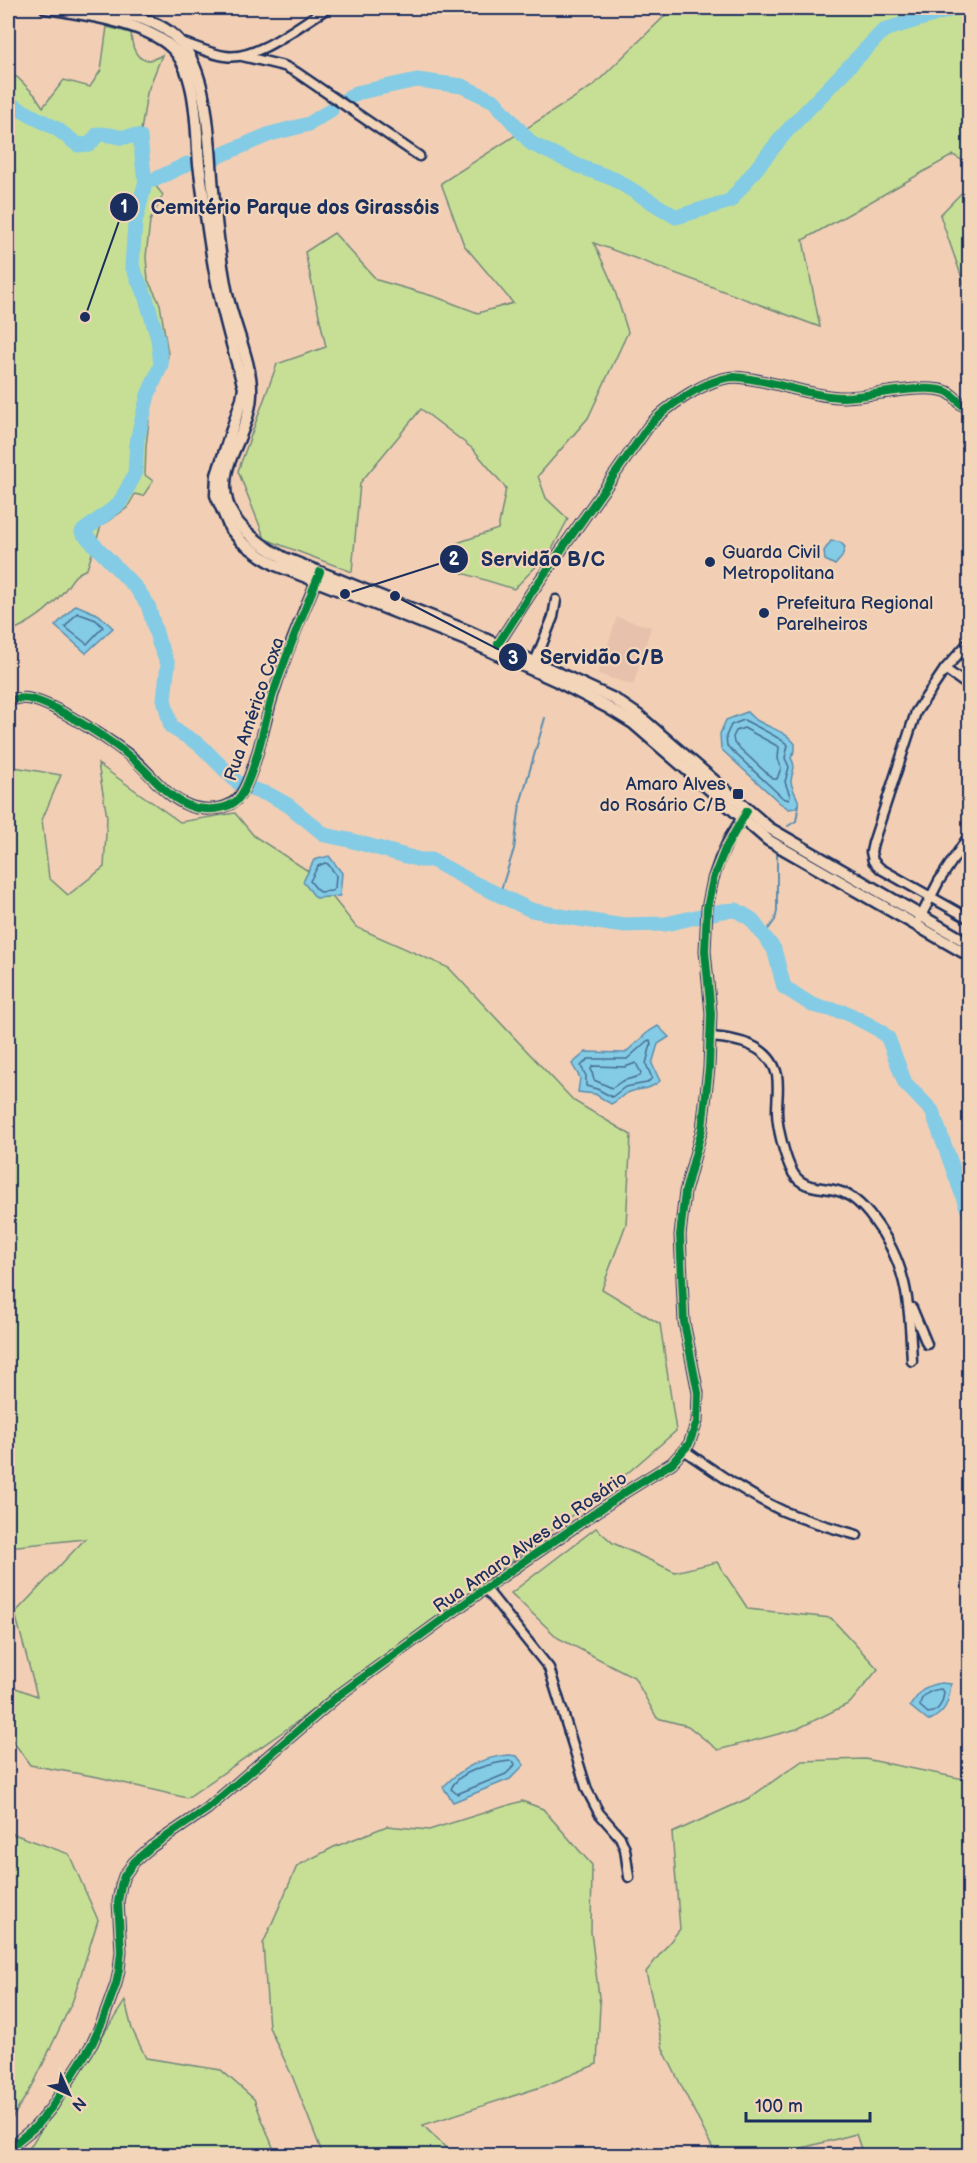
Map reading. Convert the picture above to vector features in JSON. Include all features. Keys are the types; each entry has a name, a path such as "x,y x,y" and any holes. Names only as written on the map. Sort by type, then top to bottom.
{"main road":[{"path":"46,8 162,27 180,42 194,68 201,90 207,124 220,260 250,379 251,395 248,414 226,470 223,485 230,510 249,535 267,549 319,576 468,636 633,723 786,851 918,921 969,944"},
{"path":"89,8 140,24 168,44 181,59 192,90 217,283 244,388 217,475 216,495 230,528 242,542 276,565 319,576"},
{"path":"168,44 180,42"},
{"path":"468,636 498,644 595,689 625,706 744,815"},
{"path":"918,921 969,956"}],"street":[{"path":"242,56 269,44 328,8"},
{"path":"180,42 226,57 242,56 284,66 419,156"},
{"path":"498,644 537,584 648,428 665,410 706,386 727,377 735,377 838,397 942,390 951,394 962,405"},
{"name":"Rua Américo Coxa","path":"8,700 28,698 41,702 79,723 137,762 168,793 182,803 196,809 226,807 237,800 248,781 273,694 319,576"},
{"path":"535,662 553,617 556,600"},
{"path":"969,641 922,701 906,738 871,852 873,861 885,872 969,919"},
{"path":"945,669 969,687"},
{"name":"Rua Amaro Alves do Rosário","path":"8,2149 35,2127 52,2107 104,2020 118,1977 121,1951 119,1897 124,1876 131,1866 151,1847 207,1809 333,1699 486,1589 627,1491 662,1470 685,1451 695,1429 698,1400 696,1379 684,1324 680,1235 685,1192 702,1129 711,1037 705,938 707,908 720,859 729,838 744,815"},
{"path":"918,921 969,834"},
{"path":"711,1037 727,1038 755,1046 773,1063 777,1077 776,1114 793,1173 804,1184 838,1191 858,1202 867,1211 883,1232 897,1259 909,1302 927,1344"},
{"path":"909,1302 912,1361"},
{"path":"685,1451 724,1478 782,1510 809,1521 858,1535"},
{"path":"486,1589 549,1668 590,1796 599,1814 620,1837 625,1849 629,1877"}],"shaded area":[{"path":"617,617 651,627 633,685 598,674"}],"green space":[{"path":"673,8 969,8 969,164 953,155 803,240 820,327 594,243 613,285 628,332 588,418 538,476 546,498 568,519 551,551 514,589 462,573 457,543 498,529 506,488 473,449 421,409 360,483 352,572 265,539 238,471 277,364 326,347 305,252 334,233 377,280 436,297 478,313 513,303 464,245 441,183 594,85"},
{"path":"107,27 131,33 135,52 143,59 154,59 162,55 147,93 141,131 147,144 150,179 163,195 150,221 146,257 148,280 160,304 168,354 166,370 153,388 146,446 145,475 153,481 143,496 135,494 127,508 101,526 87,569 75,576 58,598 45,610 31,621 8,632 8,154 14,146 11,142 8,145 8,77 17,77 35,95 43,107 64,80 90,87 101,70"},
{"path":"969,185 969,298 940,215"},
{"path":"98,764 180,822 235,813 254,836 316,876 356,927 449,968 574,1101 631,1135 626,1224 602,1289 660,1324 676,1431 623,1477 294,1724 187,1798 98,1777 30,1765 8,1734 8,1685 37,1696 15,1613 85,1539 8,1547 8,766 61,775 42,820 49,878 68,895 104,867 107,817"},
{"path":"596,1528 613,1543 675,1572 717,1562 748,1609 831,1618 878,1669 850,1703 797,1729 718,1750 688,1726 657,1718 634,1677 558,1638 511,1593"},
{"path":"865,1759 969,1780 969,2155 863,2155 856,2134 779,2155 716,2155 663,2049 646,1972 680,1929 672,1833 749,1798 802,1761"},
{"path":"522,1801 543,1809 592,1865 591,1932 600,2005 597,2064 544,2086 423,2125 453,2155 323,2155 293,2078 269,2027 263,1944 297,1866 334,1847 387,1826 429,1830"},
{"path":"8,1832 69,1854 98,1920 73,2000 34,2083 8,2125"},
{"path":"125,2001 132,2029 146,2058 221,2070 254,2099 276,2155 24,2156"}],"water":[{"path":"831,541 840,542 845,547 842,557 835,565 825,560 824,551"},
{"path":"76,605 99,615 113,628 86,653 55,626"},
{"path":"747,712 758,721 785,734 795,744 791,758 794,767 791,781 799,804 795,808 789,809 780,803 721,749 720,734 726,720"},
{"path":"329,856 342,873 340,896 316,898 303,882 314,860"},
{"path":"658,1026 669,1037 658,1044 652,1064 660,1081 650,1087 627,1093 611,1104 595,1094 578,1092 580,1078 572,1064 586,1052 625,1053"},
{"path":"941,1683 951,1684 948,1702 943,1711 928,1721 910,1706 922,1690"},
{"path":"517,1756 524,1765 510,1779 453,1802 443,1787 457,1774 473,1765 490,1758"}],"waterway":[{"path":"343,102 356,93 417,80 462,86 494,101 532,144 581,167 614,179 676,217 730,201 786,132 884,30 956,8"},
{"path":"8,103 57,129 78,145 90,144 98,134 140,137 146,180 135,223 132,266 146,298 158,339 161,365 148,395 137,440 135,474 119,504 82,532 137,589 148,605 168,664 164,699 171,727 200,745 237,782 288,805 325,835 420,860 432,860 531,910 617,925 666,924 736,910 751,919 774,949 784,987 812,1005 847,1013 879,1030 888,1038 905,1083 932,1111 970,1216"},
{"path":"214,158 270,134 309,124 331,110"},
{"path":"146,180 154,180 187,164"},
{"path":"499,896 514,849 520,804 545,718"},
{"path":"788,826 796,821 799,804"},
{"path":"764,935 775,920 777,911 777,854"}],"cycle path":[{"path":"498,644 531,593 648,427 665,411 700,388 712,382 735,377 839,397 935,389 950,393 962,405"},
{"path":"8,700 30,699 85,725 126,753 164,789 183,803 195,808 223,808 235,802 248,782 274,691 320,572"},
{"path":"8,2149 35,2127 52,2107 92,2044 103,2020 119,1970 121,1951 118,1902 121,1885 124,1876 134,1862 151,1847 207,1809 339,1695 490,1585 672,1463 689,1444 697,1422 698,1393 684,1322 680,1235 685,1192 702,1129 709,1068 711,1013 705,951 707,908 713,879 725,849 747,811"}],"place":[{"name":"Cemitério Parque dos Girassóis","path":"85,317"},
{"name":"Guarda Civil Metropolitana","path":"710,562"},
{"name":"Servidão B/C","path":"345,594"},
{"name":"Servidão C/B","path":"395,596"},
{"name":"Prefeitura Regional Parelheiros","path":"764,613"},
{"name":"Amaro Alves do Rosário C/B","path":"738,794"}]}
